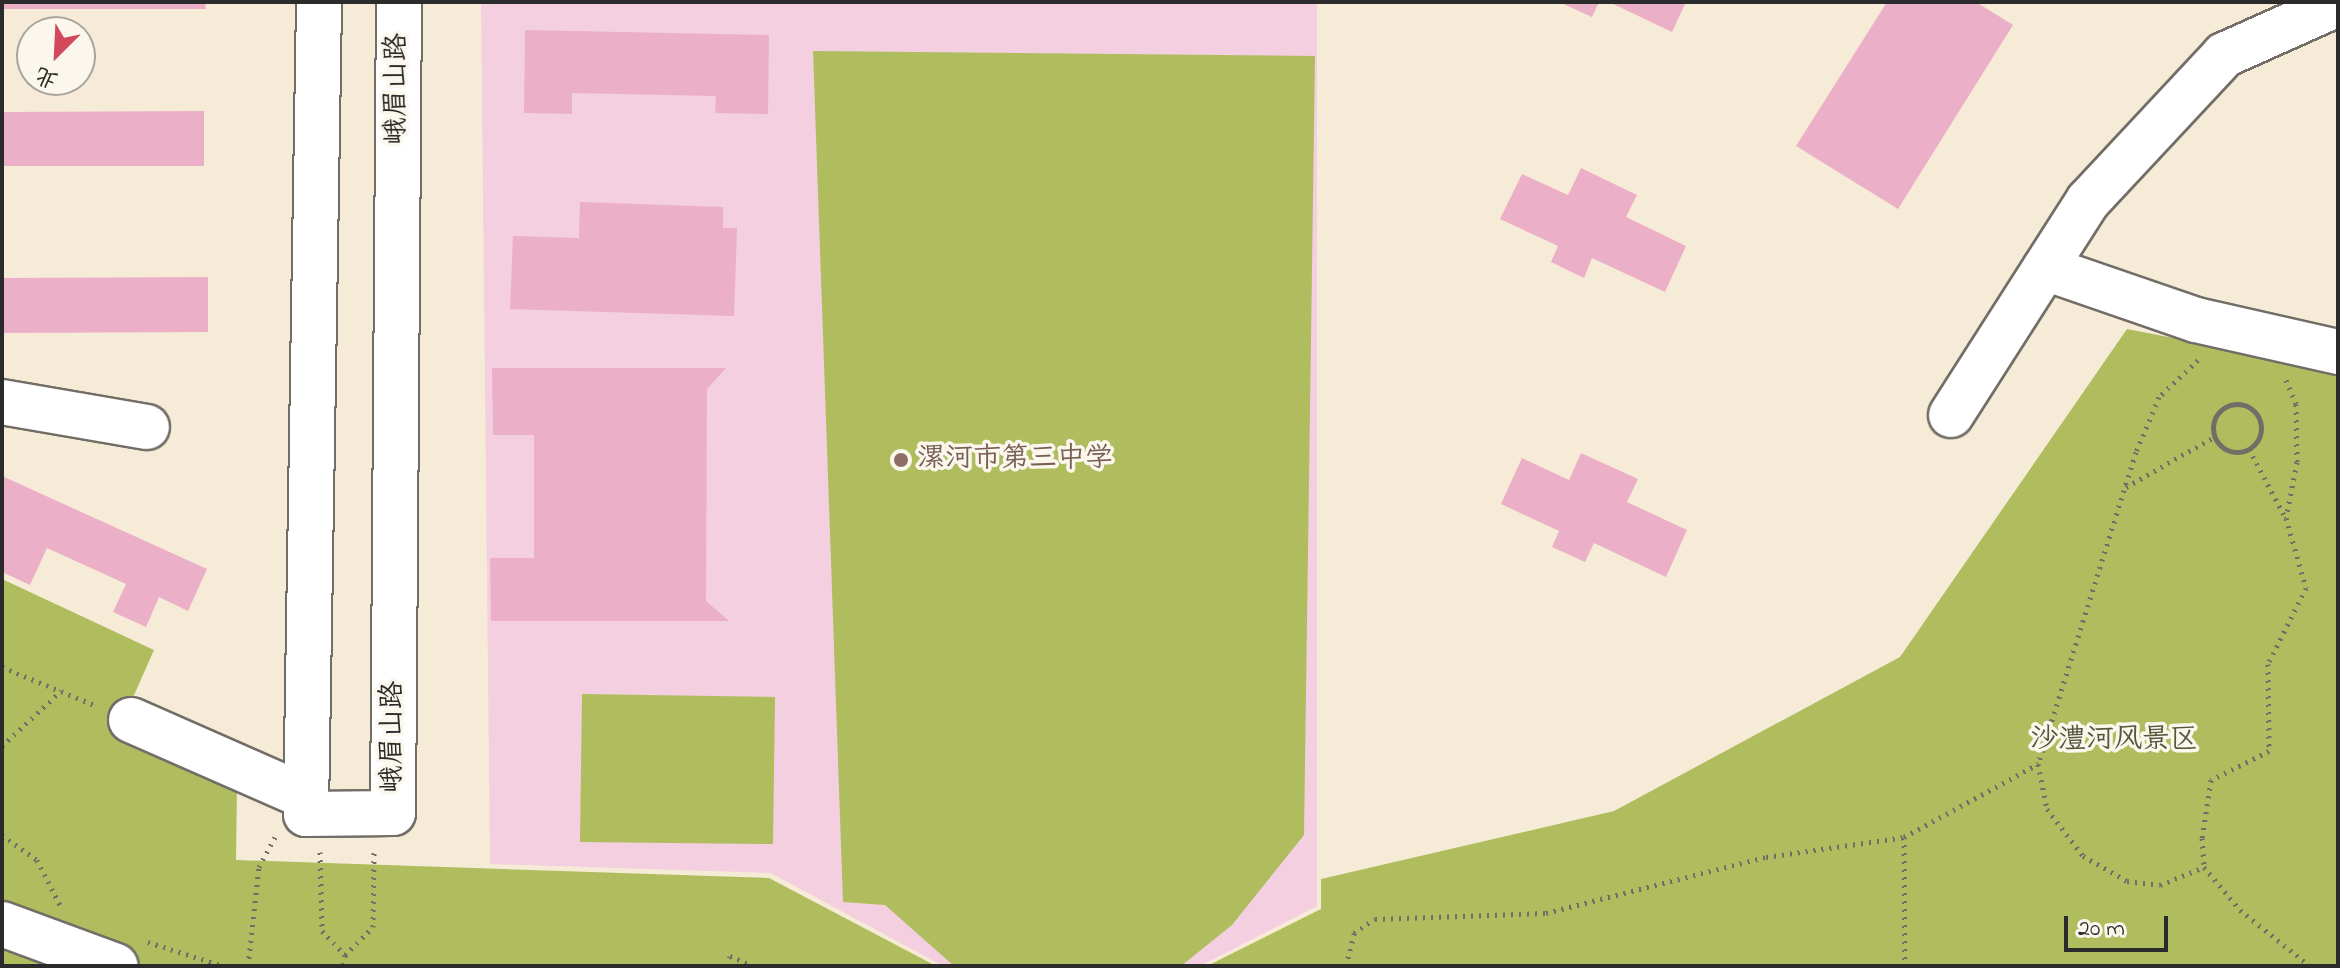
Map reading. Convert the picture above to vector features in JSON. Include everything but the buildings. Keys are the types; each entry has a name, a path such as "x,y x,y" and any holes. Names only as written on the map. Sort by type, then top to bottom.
{"street":[{"path":"131,720 306,805 319,2"},
{"name":"峨眉山路","path":"306,805 393,813 399,2"},
{"path":"1951,415 2088,201 2224,55 2338,4"},
{"path":"2045,268 2234,328 2338,352"},
{"path":"2,402 147,427"},
{"path":"2,924 116,966"}],"path":[{"path":"2204,867 2160,885 2138,883 2083,856 2047,809 2038,764 2074,632 2159,397 2200,358 2231,354 2234,328"},
{"path":"2271,370 2285,376 2296,404 2287,521"},
{"path":"2244,404 2261,429 2249,449 2225,450 2214,437 2216,415 2244,404"},
{"path":"2126,487 2214,437"},
{"path":"2249,449 2287,521 2306,588 2268,664 2273,733 2269,751 2211,780 2204,867 2240,910 2310,966"},
{"path":"2,667 131,720"},
{"path":"2,746 61,691"},
{"path":"1346,966 1354,933 1375,919 1546,913 1766,857 1904,837 2038,764"},
{"path":"248,966 259,867 283,823 306,805 320,851 322,931 345,955"},
{"path":"343,966 345,955 373,927 374,845 393,813"},
{"path":"2,835 37,860 63,914"},
{"path":"1904,837 1905,966"},
{"path":"728,966 730,956 753,966"}],"shaded area":[{"name":"漯河市第三中学","path":"481,2 1317,2 1317,906 1200,966 943,966 771,873 490,864"}],"green space":[{"path":"813,51 1315,56 1304,835 1232,925 1181,966 954,966 885,905 843,902"},
{"name":"沙澧河风景区","path":"2127,329 2338,370 2338,966 1207,966 1321,909 1321,879 1614,811 1900,657"},
{"path":"2,579 154,650 119,729 237,783 236,860 769,878 936,966 2,966"},
{"path":"582,694 775,697 773,844 580,842"}],"place":[{"name":"漯河市第三中学","path":"901,460"}]}
